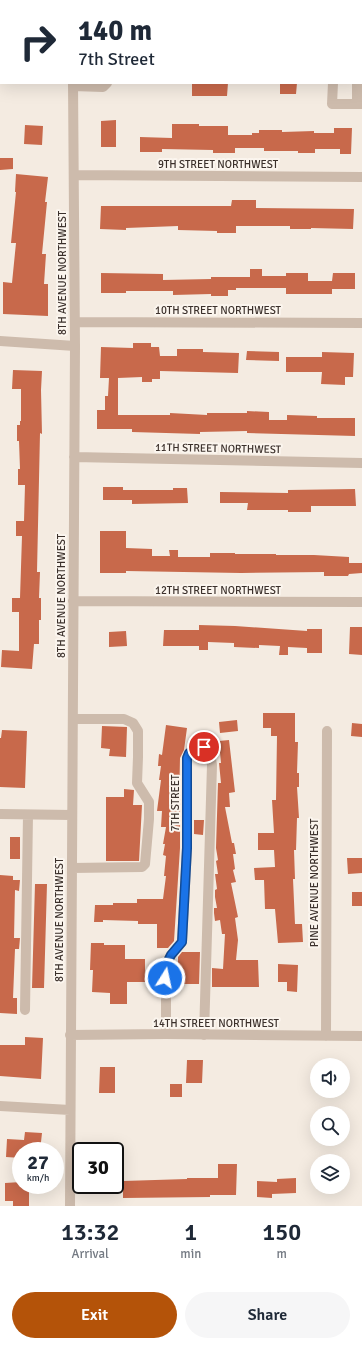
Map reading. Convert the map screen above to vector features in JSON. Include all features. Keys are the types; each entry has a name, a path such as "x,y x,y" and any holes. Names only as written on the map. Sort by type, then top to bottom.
{"street":[{"path":"73,85 103,88 106,84"},
{"path":"333,84 332,104 360,104 357,84"},
{"name":"8TH AVENUE NORTHWEST","path":"70,1206 74,456 73,85"},
{"name":"9TH STREET NORTHWEST","path":"74,175 362,177"},
{"name":"10TH STREET NORTHWEST","path":"74,322 362,323"},
{"path":"0,341 74,346"},
{"name":"11TH STREET NORTHWEST","path":"74,456 362,464"},
{"name":"12TH STREET NORTHWEST","path":"73,601 362,602"},
{"path":"72,868 142,868 145,864 149,819 149,802 137,783 138,731 133,723 124,720 73,720"},
{"name":"PINE AVENUE NORTHWEST","path":"326,1036 327,731"},
{"name":"7TH STREET","path":"166,1034 166,965 171,955 182,942 187,848 187,758 189,753 199,746 204,747 210,754 212,765 204,1035"},
{"path":"0,814 72,815"},
{"path":"25,1010 28,814"},
{"name":"14TH STREET NORTHWEST","path":"70,1035 166,1034 362,1036"},
{"path":"0,1106 70,1110"}],"building":[{"path":"192,84 228,84 227,96 192,96"},
{"path":"280,84 297,84 296,94 280,94"},
{"path":"116,120 116,147 101,147 101,121"},
{"path":"172,124 228,126 228,135 252,135 252,133 259,133 259,130 334,133 334,128 352,128 351,154 340,154 340,149 315,149 315,153 298,153 298,151 264,151 264,148 235,148 235,153 213,153 213,150 162,149 162,152 140,152 140,137 172,138"},
{"path":"25,125 43,126 42,145 24,144"},
{"path":"0,158 13,158 13,169 0,170"},
{"path":"16,174 48,177 42,254 46,254 44,284 48,284 48,316 3,314 3,282 12,283 16,243 11,243 16,192"},
{"path":"232,200 256,200 256,208 354,209 353,229 290,229 290,226 236,226 236,233 217,233 217,231 178,230 178,226 126,228 126,230 100,229 101,206 231,206"},
{"path":"250,269 262,269 262,276 286,276 286,273 308,273 308,281 332,281 333,273 355,273 355,289 332,289 332,294 286,294 286,288 236,288 236,290 228,290 228,296 211,296 211,294 173,295 173,291 126,291 126,293 101,293 101,273 163,274 163,280 211,279 211,277 250,277"},
{"path":"133,343 151,343 151,347 159,347 160,356 177,356 177,349 203,349 203,352 239,353 238,373 160,371 160,379 152,379 152,382 142,382 142,377 118,378 118,415 170,415 170,413 207,415 207,413 247,413 247,411 269,412 269,420 287,420 287,415 317,416 317,418 355,418 355,436 247,433 247,431 200,432 200,434 132,432 132,429 97,429 97,410 105,410 105,396 108,396 109,378 100,378 101,347 133,348"},
{"path":"247,351 279,352 279,361 246,360"},
{"path":"322,352 354,353 353,377 345,377 345,385 321,384 322,372 286,372 286,357 322,357"},
{"path":"13,370 42,371 42,434 40,433 37,572 40,572 39,598 41,598 41,620 39,620 39,644 34,644 32,669 1,667 2,650 19,651 19,612 12,612 12,598 20,598 22,536 16,536 16,521 24,521 25,485 18,485 18,469 20,469 17,425 20,425 21,421 21,389 12,389"},
{"path":"103,487 123,487 123,490 173,490 173,488 187,488 188,503 132,504 132,500 103,500"},
{"path":"355,489 356,506 311,506 311,512 288,512 288,510 247,510 248,503 220,503 220,492 288,493 288,490"},
{"path":"100,531 126,531 126,548 152,549 152,556 170,556 169,550 178,550 178,557 210,557 210,553 235,553 349,557 349,563 362,563 362,573 349,574 348,576 324,576 324,572 241,573 126,571 126,573 100,573"},
{"path":"199,625 307,631 307,629 322,629 322,653 307,653 307,648 288,647 288,655 279,655 280,646 259,645 259,648 234,647 234,643 208,642 208,650 199,650 199,646 163,646 164,630 199,630"},
{"path":"350,627 362,627 362,655 349,654"},
{"path":"126,631 127,646 109,647 109,632"},
{"path":"263,713 295,713 295,742 298,742 297,773 299,773 299,787 297,787 299,818 297,818 296,850 294,850 295,879 293,879 295,924 302,924 303,942 278,943 275,909 265,909 264,880 255,880 254,868 275,867 274,850 258,850 258,833 274,833 272,800 276,800 277,736 271,736 271,728 263,728"},
{"path":"237,720 238,731 220,733 219,722"},
{"path":"352,723 362,724 362,737 351,736"},
{"path":"166,725 187,728 184,750 180,758 180,848 174,941 168,948 157,948 157,924 138,924 138,921 103,920 103,922 94,922 95,905 137,903 137,899 163,899 166,876 164,876 166,856 163,855 165,844 163,844 166,827 161,827 162,811 157,811 161,780 159,780 161,766 158,766 159,754 162,755"},
{"path":"102,726 127,727 126,757 109,756 110,749 101,748"},
{"path":"2,730 27,731 25,788 0,787 0,738"},
{"path":"229,740 235,792 229,793 230,807 225,807 232,843 234,843 236,854 233,854 235,869 233,870 236,882 231,883 238,917 235,918 238,940 236,960 258,960 259,987 212,987 212,968 223,969 225,934 222,934 220,920 215,921 214,913 214,908 217,908 215,897 215,890 217,889 215,874 218,874 216,848 218,783 221,783 219,741"},
{"path":"124,789 134,790 133,805 142,805 139,861 106,861 106,797 124,797"},
{"path":"194,820 204,820 203,835 194,834"},
{"path":"10,837 20,837 20,859 10,859"},
{"path":"347,858 362,858 362,873 348,874"},
{"path":"0,875 13,876 13,880 20,880 19,891 15,890 14,938 20,938 19,949 15,949 13,998 17,998 17,1014 0,1013"},
{"path":"35,884 47,884 44,988 32,988"},
{"path":"352,892 362,892 362,906 352,906"},
{"path":"91,943 104,943 104,945 125,945 125,959 145,959 145,982 127,982 127,1004 110,1004 110,993 92,992 93,970 90,970"},
{"path":"182,952 200,952 199,984 178,984 178,957"},
{"path":"278,964 298,965 297,992 287,991 287,982 278,982"},
{"path":"25,1037 43,1038 41,1079 0,1076 0,1045 25,1045"},
{"path":"187,1060 203,1060 202,1083 186,1083"},
{"path":"100,1067 115,1067 115,1093 99,1093"},
{"path":"170,1084 182,1084 182,1097 170,1097"},
{"path":"25,1132 42,1133 41,1142 12,1142 12,1157 6,1157 7,1139 24,1140"},
{"path":"218,1164 237,1164 236,1195 210,1195 210,1197 123,1198 124,1181 218,1178"},
{"path":"296,1178 296,1193 272,1194 272,1198 257,1197 257,1181 277,1182 277,1179"},
{"path":"5,1183 12,1183 12,1194 29,1194 29,1206 13,1206 13,1201 5,1201"}],"route":[{"path":"165,978 166,965 171,955 182,942 187,848 187,758 189,753 199,746 204,747"}]}
